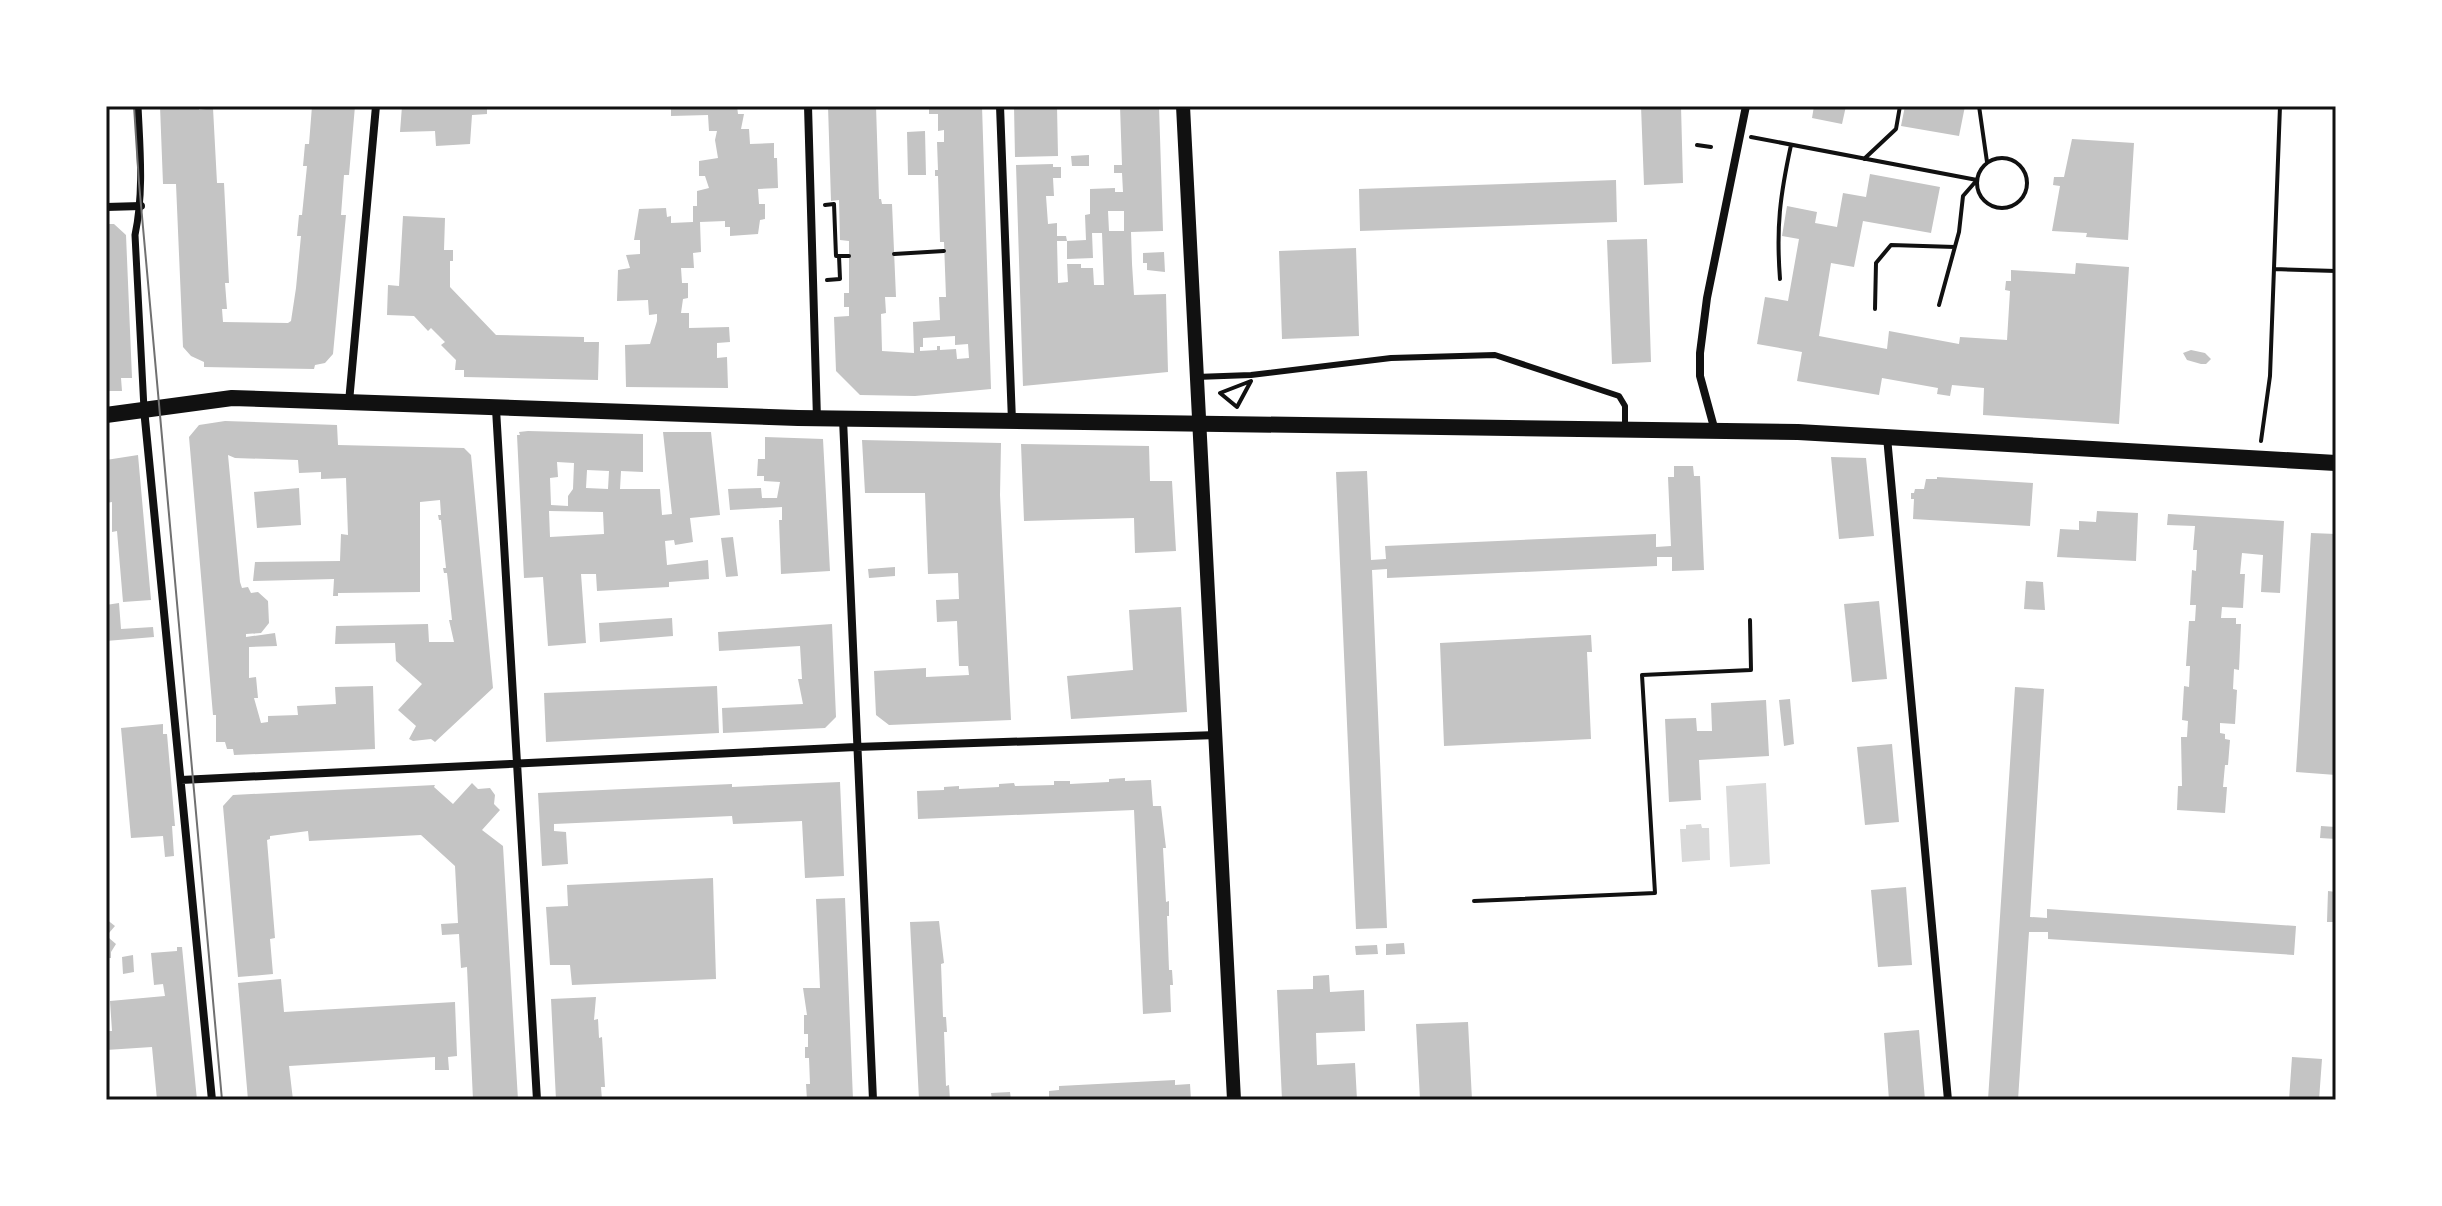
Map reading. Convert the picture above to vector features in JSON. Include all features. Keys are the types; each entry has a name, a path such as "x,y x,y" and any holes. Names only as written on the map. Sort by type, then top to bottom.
{"main road":[{"path":"106,415 232,398 817,419 1716,431 1887,437 2336,463"}],"street":[{"path":"138,106 141,206 135,235 144,409 212,1100"},
{"path":"349,403 376,106"},
{"path":"808,106 817,419"},
{"path":"1000,106 1012,421"},
{"path":"1183,106 1198,423 1218,735 1234,1100"},
{"path":"1716,431 1700,376 1700,353 1707,298 1746,106"},
{"path":"106,207 141,206"},
{"path":"496,409 537,1100"},
{"path":"843,419 873,1100"},
{"path":"1887,437 1948,1100"},
{"path":"181,780 856,747 1218,735"}],"lane":[{"path":"1196,377 1251,375 1391,358 1495,355 1619,396 1625,406 1625,430"}],"path":[{"path":"1864,159 1896,129 1900,106"},
{"path":"1979,106 1987,162"},
{"path":"2259,459 2270,376 2280,106"},
{"path":"1741,135 1977,180"},
{"path":"1697,145 1711,147"},
{"path":"1780,279 1779,204 1791,145"},
{"path":"1939,305 1955,247 1963,196 1977,180 1981,168 1987,162 2002,158 2017,163 2026,177 2025,192 2015,205 1998,208 1983,200 1978,193 1977,180"},
{"path":"811,205 834,204 840,279"},
{"path":"1875,309 1876,263 1891,245 1955,247"},
{"path":"894,254 944,251"},
{"path":"839,256 849,256"},
{"path":"2274,269 2336,271"},
{"path":"1251,381 1244,394 1237,407 1220,393 1251,381"},
{"path":"1474,901 1655,893 1642,675 1751,670 1750,620"}],"shaded area":[{"path":"1766,783 1770,864 1730,867 1726,786"},
{"path":"1701,824 1702,828 1709,828 1710,860 1682,862 1680,829 1686,829 1686,825"}],"building":[{"path":"160,106 199,106 199,110 213,108 217,183 224,183 229,283 225,283 227,309 222,309 223,322 288,323 291,321 296,288 301,236 297,236 307,166 303,166 305,144 309,144 312,106 355,106 349,175 344,175 341,215 346,215 333,354 325,363 315,365 314,369 204,367 204,362 191,356 183,347 176,184 163,184"},
{"path":"402,106 487,106 487,114 472,115 470,144 436,146 435,131 400,132"},
{"path":"671,106 737,106 738,114 744,114 741,129 749,129 750,144 774,143 778,188 758,189 759,204 765,204 765,219 760,220 758,234 730,236 730,227 725,227 725,221 700,222 701,252 693,253 694,268 681,268 682,283 688,283 688,298 683,299 681,313 689,313 689,328 729,327 730,342 717,343 717,358 727,357 728,388 626,387 625,345 650,344 657,321 657,314 649,315 648,300 617,301 618,270 630,268 626,255 640,254 640,240 634,240 639,209 666,208 671,223 693,222 697,191 709,188 705,176 699,176 699,161 718,158 717,131 709,131 708,115 671,116"},
{"path":"828,106 876,106 879,199 882,204 892,204 896,297 885,297 886,313 881,314 882,351 914,353 913,322 940,320 939,297 946,297 938,176 935,176 935,170 938,170 937,142 944,142 944,130 938,131 938,114 929,114 929,106 982,106 991,389 915,396 860,395 836,371 834,317 849,316 849,307 844,307 844,293 849,293 849,241 840,240 839,200 831,201","holes":["955,336 955,345 968,344 969,358 957,359 956,349 940,350 940,346 937,350 920,351 923,338"]},
{"path":"1014,106 1057,106 1058,156 1015,157"},
{"path":"1120,106 1159,106 1163,231 1131,232 1132,264 1134,295 1166,294 1168,372 1023,386 1016,165 1053,164 1053,167 1061,167 1061,178 1053,178 1054,196 1046,196 1048,224 1057,223 1057,236 1066,236 1067,241 1086,240 1085,215 1090,214 1090,189 1115,188 1115,192 1123,192 1122,173 1114,173 1114,165 1122,165","holes":["1108,211 1124,211 1124,231 1109,231","1092,233 1102,233 1104,285 1094,285 1093,268 1081,268 1081,264 1067,264 1068,282 1058,283 1057,241 1067,241 1067,259 1093,258"]},
{"path":"1641,106 1681,106 1683,183 1644,185"},
{"path":"1814,106 1846,106 1842,124 1812,118"},
{"path":"1905,106 1965,106 1959,136 1901,126"},
{"path":"925,131 926,175 908,175 907,132"},
{"path":"2072,139 2134,143 2128,240 2052,231 2060,186 2053,185 2054,177 2064,177"},
{"path":"1089,155 1089,166 1072,166 1071,156"},
{"path":"1870,174 1940,187 1931,233 1863,221 1854,267 1831,263 1819,336 1887,349 1889,331 1959,344 1960,337 2007,340 2010,291 2005,290 2006,281 2011,281 2011,270 2075,274 2076,263 2129,267 2119,424 1983,415 1984,388 1952,385 1950,396 1937,394 1938,388 1882,378 1879,395 1797,381 1802,352 1757,344 1765,297 1788,301 1799,239 1782,236 1787,206 1817,212 1815,223 1837,227 1843,193 1866,197"},
{"path":"1616,180 1617,222 1360,231 1359,189"},
{"path":"403,216 445,218 444,250 453,250 450,287 496,335 584,337 584,342 599,342 598,380 464,377 464,370 455,370 456,360 441,345 445,342 431,328 428,331 414,316 387,315 388,285 399,286"},
{"path":"106,224 114,224 126,235 132,378 121,378 122,391 106,391"},
{"path":"1647,239 1651,362 1612,364 1607,240"},
{"path":"1356,248 1359,336 1282,339 1279,251"},
{"path":"1164,252 1165,272 1147,270 1143,253"},
{"path":"2191,350 2205,353 2211,359 2206,364 2187,360 2183,353"},
{"path":"225,421 337,425 338,445 464,448 471,455 493,688 435,742 431,739 409,739 416,726 398,710 422,684 396,661 395,643 335,644 336,626 428,624 429,642 454,642 449,620 452,620 447,573 443,568 446,568 438,515 441,515 440,500 420,502 420,592 338,593 338,596 333,596 334,579 253,581 255,562 340,561 341,534 348,535 346,478 321,479 321,472 299,473 298,460 235,458 228,455 240,582 242,588 248,587 251,593 258,592 268,601 269,623 261,633 246,634 246,637 275,633 277,646 249,647 249,678 256,677 258,698 254,698 261,723 268,722 268,716 298,715 297,706 336,704 335,687 373,686 375,749 234,755 233,749 227,749 225,742 216,742 189,437 199,425"},
{"path":"519,432 643,434 643,472 621,471 620,489 660,489 662,515 672,514 663,432 711,432 720,515 690,518 693,542 675,545 674,540 665,541 667,565 708,560 709,579 669,582 669,587 597,591 596,574 581,574 586,643 548,646 543,577 524,578","holes":["557,462 574,463 573,489 568,496 568,506 551,505 550,478 558,477","587,470 609,471 608,489 586,488","549,511 603,512 604,534 550,537"]},
{"path":"765,437 823,439 830,571 781,574 779,520 782,520 782,507 730,510 728,489 761,488 762,498 777,498 780,482 764,481 764,476 757,476 758,459 765,459"},
{"path":"862,440 1001,443 1000,495 1011,720 889,725 876,715 874,671 926,668 926,677 969,675 968,666 959,666 957,621 937,622 936,600 959,599 958,573 928,574 925,493 865,493"},
{"path":"1021,444 1149,446 1150,481 1172,481 1176,551 1135,553 1134,518 1024,521"},
{"path":"138,455 151,600 123,602 117,531 112,532 112,502 106,503 106,460"},
{"path":"1831,457 1866,458 1874,536 1839,539"},
{"path":"1674,466 1693,466 1694,476 1700,476 1704,570 1672,571 1672,557 1657,557 1657,566 1387,578 1387,569 1372,570 1387,928 1356,929 1336,472 1367,471 1371,560 1386,559 1385,546 1656,534 1656,547 1671,546 1668,477 1674,477"},
{"path":"1937,477 2033,483 2030,526 1913,519 1914,499 1911,499 1911,493 1915,489 1924,489 1926,479"},
{"path":"299,488 301,525 257,528 254,492"},
{"path":"2097,511 2138,513 2136,561 2057,557 2060,529 2079,530 2079,521 2096,522"},
{"path":"2168,514 2284,521 2280,593 2261,592 2263,555 2242,553 2240,574 2245,574 2243,608 2222,607 2221,618 2236,618 2236,624 2241,624 2239,670 2234,669 2233,689 2237,690 2235,724 2220,723 2220,733 2230,740 2223,787 2227,787 2225,813 2177,810 2178,786 2182,786 2181,737 2187,737 2188,721 2182,720 2184,686 2189,687 2190,666 2186,666 2189,621 2195,621 2196,605 2190,605 2192,570 2196,571 2197,550 2193,550 2195,526 2167,525"},
{"path":"2311,533 2336,534 2336,775 2296,772"},
{"path":"733,537 738,576 726,577 721,538"},
{"path":"895,567 895,576 869,578 868,569"},
{"path":"2026,581 2043,582 2045,610 2024,609"},
{"path":"1879,601 1887,679 1852,682 1844,604"},
{"path":"119,603 121,629 153,627 154,637 106,641 106,605"},
{"path":"1181,607 1187,712 1071,719 1067,676 1133,670 1129,610"},
{"path":"672,618 673,636 600,642 599,623"},
{"path":"832,624 836,717 825,728 723,733 722,708 803,704 798,679 802,679 800,646 719,651 718,632"},
{"path":"1591,635 1592,652 1587,652 1591,739 1444,746 1440,643"},
{"path":"717,686 719,733 546,742 544,693"},
{"path":"2015,687 2044,689 2030,917 2047,918 2047,909 2296,926 2294,955 2048,939 2048,932 2029,932 2018,1100 1988,1100"},
{"path":"1790,699 1794,744 1784,746 1779,700"},
{"path":"1766,700 1769,756 1699,760 1701,800 1669,802 1665,719 1696,718 1697,731 1712,731 1711,703"},
{"path":"163,724 163,734 167,734 175,826 172,826 174,856 165,857 163,836 131,838 121,728"},
{"path":"1892,744 1899,822 1865,825 1857,747"},
{"path":"1125,778 1125,781 1151,780 1153,806 1161,806 1166,848 1163,848 1166,902 1169,901 1169,970 1172,970 1173,985 1170,985 1171,1012 1143,1014 1134,810 918,819 917,791 959,786 959,789 999,787 999,784 1014,783 1015,786 1054,785 1054,781 1070,781 1070,784 1109,782 1109,779"},
{"path":"840,782 844,876 805,878 802,821 733,824 732,816 554,824 554,831 566,832 568,864 542,866 538,793"},
{"path":"472,783 478,789 490,788 495,795 494,804 500,810 482,830 503,846 518,1100 473,1100 467,967 461,968 459,934 442,935 441,924 458,923 455,866 421,835 309,841 308,831 270,836 267,840 275,938 270,939 273,974 238,977 223,806 233,795 435,785 453,804"},
{"path":"2321,826 2336,827 2336,839 2320,838"},
{"path":"713,878 716,979 572,985 570,965 550,965 546,907 568,906 567,885"},
{"path":"1906,887 1912,965 1878,967 1871,890"},
{"path":"2328,891 2336,892 2336,922 2327,922"},
{"path":"845,898 853,1100 807,1100 806,1084 810,1084 809,1058 805,1058 808,1034 804,1034 804,1015 807,1015 803,988 820,988 816,899"},
{"path":"106,919 115,926 109,933 109,938 116,944 111,958 106,958"},
{"path":"939,921 944,963 941,964 943,1017 946,1017 947,1032 944,1032 946,1086 949,1085 950,1100 919,1100 910,922"},
{"path":"1404,943 1405,954 1386,955 1386,944"},
{"path":"1377,945 1378,954 1356,955 1355,946"},
{"path":"177,947 182,947 197,1100 157,1100 152,1047 106,1050 106,1024 112,1031 110,1001 165,996 163,984 154,985 151,953 177,951"},
{"path":"133,955 134,972 123,974 122,957"},
{"path":"1329,975 1330,992 1364,990 1365,1031 1316,1033 1317,1065 1355,1063 1357,1100 1282,1100 1277,990 1313,989 1313,976"},
{"path":"281,979 284,1012 455,1002 457,1056 448,1057 449,1070 435,1070 435,1057 289,1066 293,1100 248,1100 238,983"},
{"path":"596,997 594,1020 598,1019 599,1038 602,1037 605,1087 601,1087 602,1100 556,1100 551,999"},
{"path":"1468,1022 1472,1100 1420,1100 1416,1024"},
{"path":"1919,1030 1925,1100 1889,1100 1884,1033"},
{"path":"2292,1057 2322,1059 2319,1100 2289,1100"},
{"path":"1175,1080 1175,1085 1190,1084 1191,1100 1049,1100 1049,1091 1059,1090 1059,1086"},
{"path":"1010,1092 1011,1100 992,1100 991,1093"}],"tram line":[{"path":"134,106 222,1100"}]}
